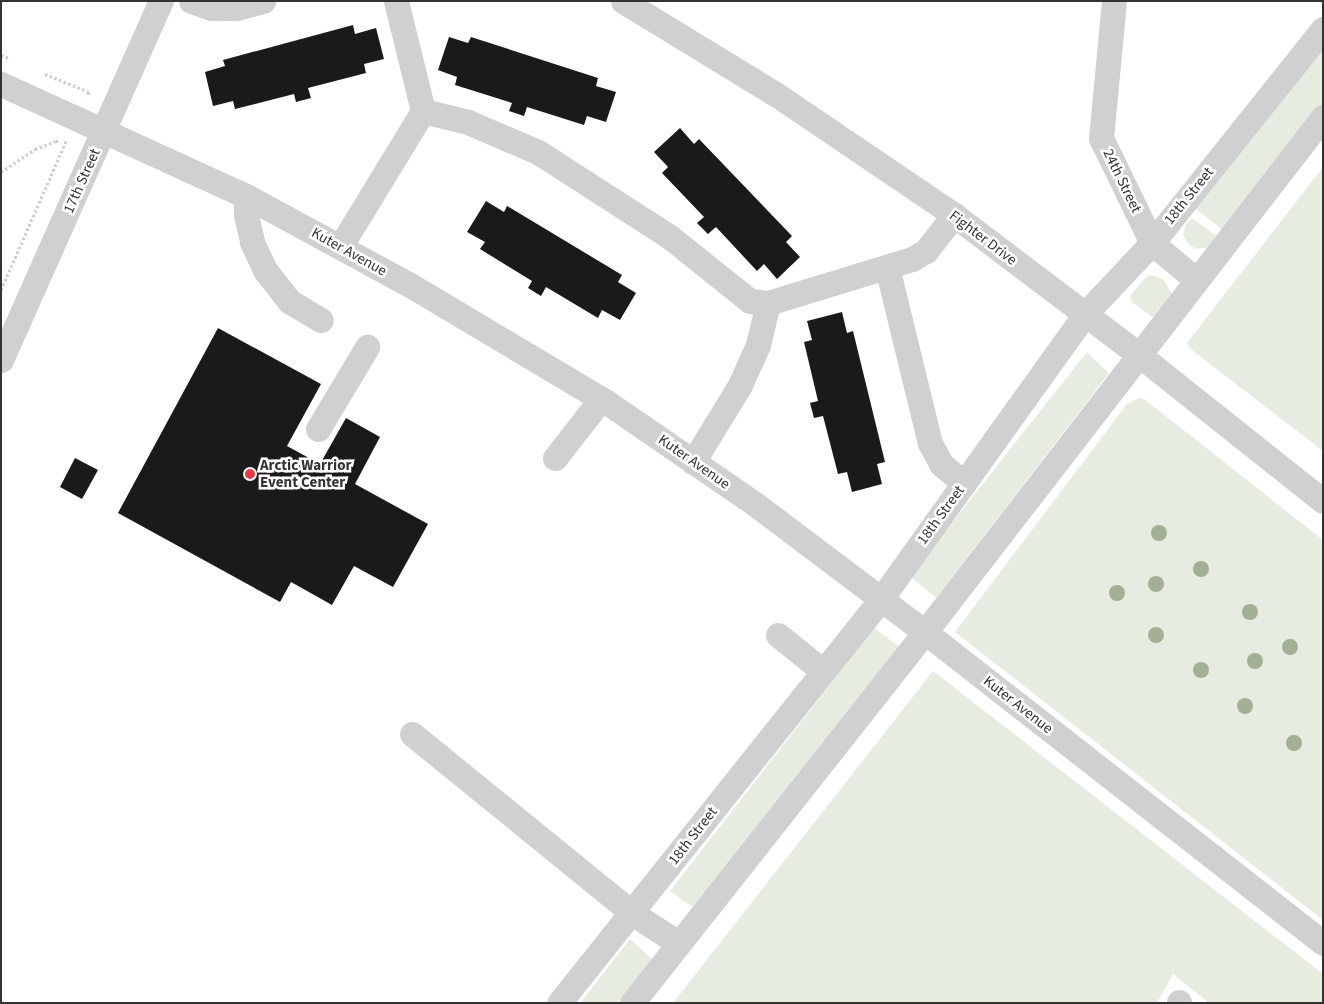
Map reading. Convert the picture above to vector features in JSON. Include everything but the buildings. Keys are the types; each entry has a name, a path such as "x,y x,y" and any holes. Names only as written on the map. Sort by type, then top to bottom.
{"street":[{"name":"17th Street","path":"1,360 105,131 161,1"},
{"path":"191,1 210,8 237,8 263,1"},
{"path":"340,247 423,111 396,1"},
{"name":"Fighter Drive","path":"623,1 777,96 954,216 1138,354 1323,501"},
{"name":"24th Street","path":"1114,1 1101,138 1152,243 1195,279"},
{"name":"18th Street","path":"559,1003 632,914 881,599 1085,314 1152,243 1323,28"},
{"name":"Kuter Avenue","path":"1,84 246,196 410,285 601,399 755,504 925,632 1323,943"},
{"path":"423,111 468,122 538,152 670,237 750,300 768,303 912,259 926,251 954,216"},
{"path":"632,1003 925,632 1195,279 1323,117"},
{"path":"246,196 246,215 252,242 265,270 290,301 321,320"},
{"path":"887,267 930,443 941,464 964,483"},
{"path":"693,462 740,385 758,345 768,303"},
{"path":"318,429 367,347"},
{"path":"555,458 601,399"},
{"path":"778,635 823,671"},
{"path":"412,734 632,914 678,943"}],"path":[{"path":"1,290 77,118"},
{"path":"1,172 34,149 56,140 66,142 105,131"}],"shaded area":[{"path":"1323,49 1323,105 1224,231 1196,209"},
{"path":"1323,167 1323,451 1193,351 1187,343"},
{"path":"1192,218 1218,237 1209,247 1196,249 1188,244 1183,235 1186,224"},
{"path":"1152,275 1164,280 1172,295 1156,317 1151,316 1132,302 1130,296 1146,277"},
{"path":"1087,352 1109,373 936,598 910,576"},
{"path":"1139,398 1144,399 1323,540 1323,920 955,632 1127,404"},
{"path":"874,628 900,647 694,908 670,891"},
{"path":"933,671 1323,974 1323,1003 1209,1003 1173,974 1157,1003 673,1003"},
{"path":"630,939 652,959 618,1003 580,1003"}],"place":[{"name":"Arctic Warrior Event Center","path":"250,474"}]}
